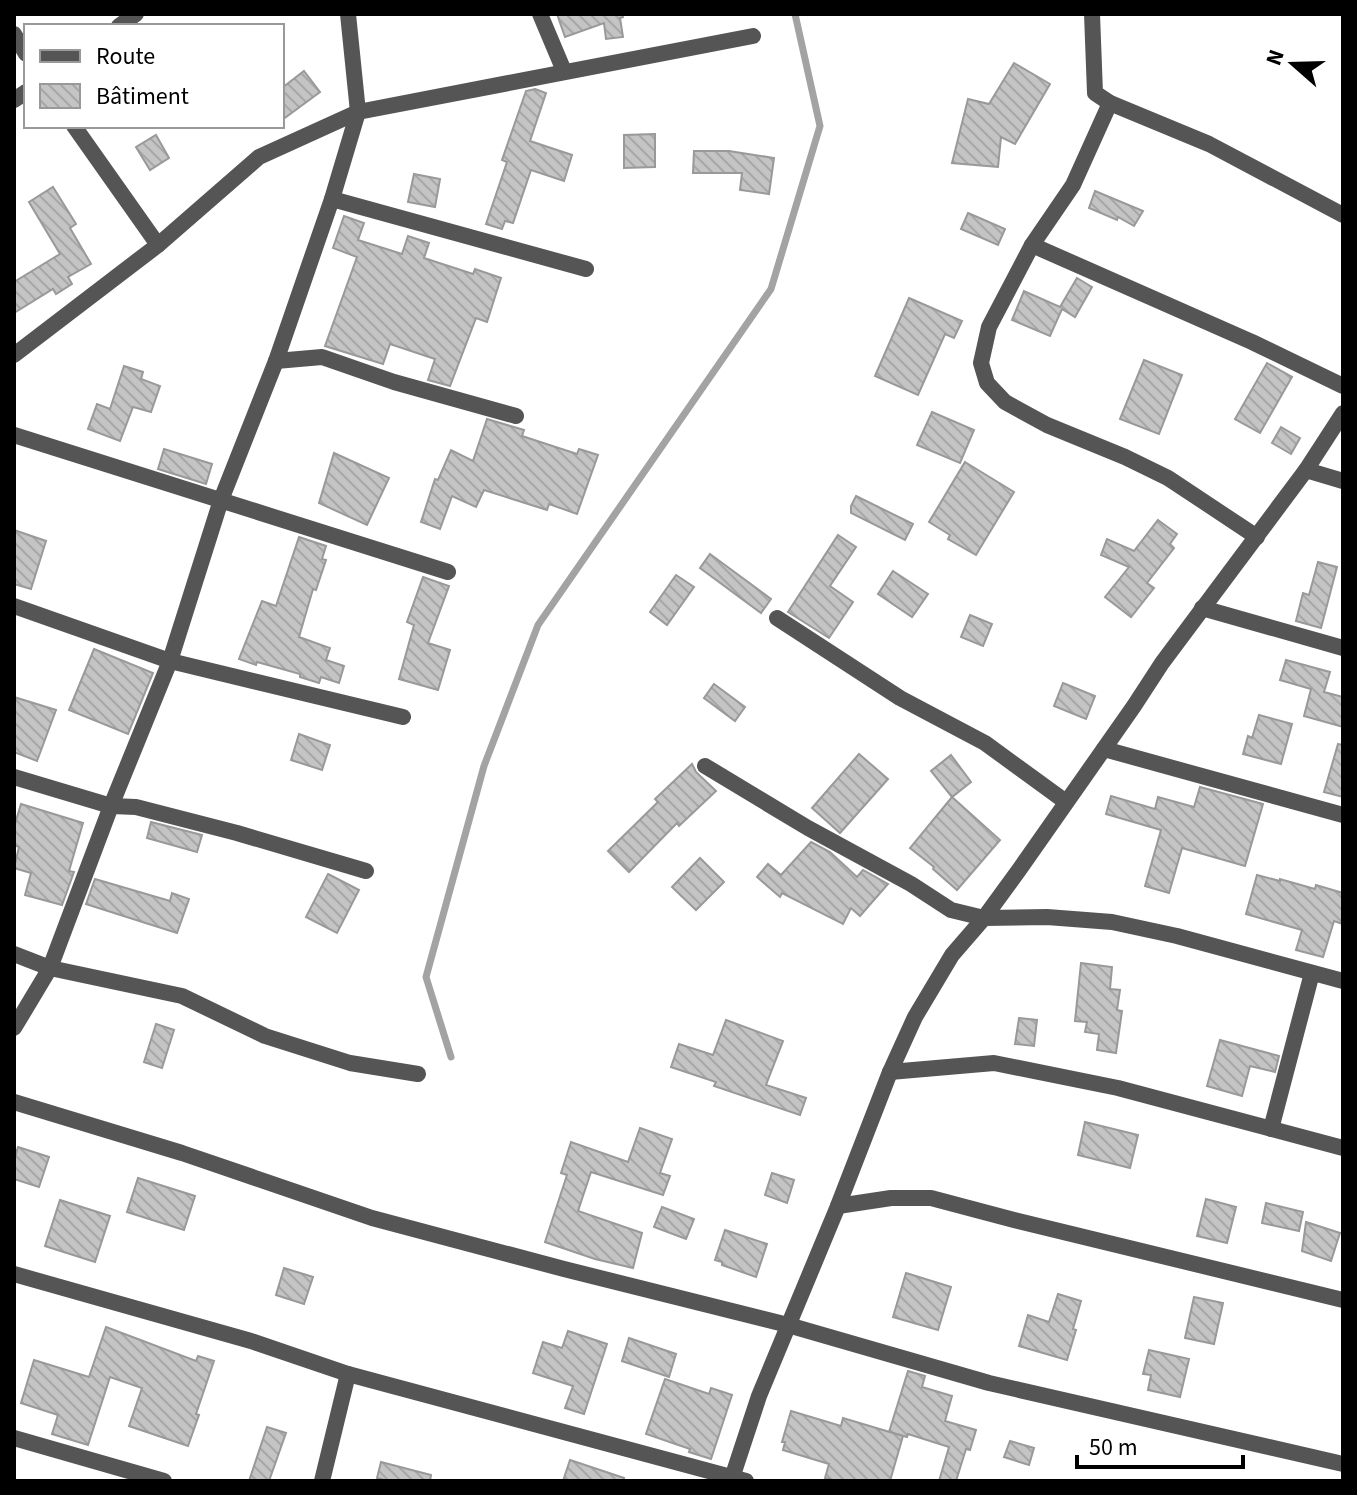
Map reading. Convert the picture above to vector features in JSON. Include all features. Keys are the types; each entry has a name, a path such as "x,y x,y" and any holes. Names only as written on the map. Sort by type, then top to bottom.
{"street":[{"path":"14,1028 50,968 170,661 221,500 276,361 332,199 358,112 348,14"},
{"path":"540,14 564,71"},
{"path":"1092,14 1095,93 1110,103 1209,144 1343,215"},
{"path":"14,355 158,245 259,157 358,112 753,36"},
{"path":"1110,103 1073,185 1032,245 989,327 981,363 987,383 1005,402 1047,425 1168,478 1257,537"},
{"path":"75,128 158,245"},
{"path":"332,199 586,269"},
{"path":"1032,245 1252,342 1343,386"},
{"path":"276,361 322,357 394,382 516,416"},
{"path":"14,1274 251,1341 348,1374 736,1480 759,1396 915,1017 952,955 984,918 1202,608 1306,470 1343,413"},
{"path":"14,435 448,572"},
{"path":"1306,470 1343,481"},
{"path":"14,606 170,661 403,717"},
{"path":"1202,608 1343,648"},
{"path":"777,618 900,698 985,743 1066,802"},
{"path":"1104,749 1343,815"},
{"path":"705,766 951,910 984,918 1047,917 1112,922 1177,936 1343,981"},
{"path":"14,777 111,806 136,807 237,833 366,871"},
{"path":"14,954 50,968 182,996 265,1036 350,1063 418,1074"},
{"path":"1271,1129 1312,973"},
{"path":"890,1072 994,1063 1118,1088 1343,1148"},
{"path":"14,1102 182,1153 372,1218 788,1325 989,1383 1343,1464"},
{"path":"838,1206 891,1198 931,1198 1343,1300"},
{"path":"322,1481 348,1374"},
{"path":"14,1438 164,1481"}],"building":[{"path":"557,14 622,14 623,37 606,39 604,23 565,37"},
{"path":"1014,63 1050,84 1015,144 1001,137 998,167 952,163 968,99 989,104"},
{"path":"304,71 320,92 284,119 284,86"},
{"path":"535,89 546,93 530,141 572,155 564,181 531,170 513,223 505,221 502,229 486,224 507,162 502,160 526,91"},
{"path":"655,134 655,167 624,168 624,135"},
{"path":"156,135 169,158 150,170 136,147"},
{"path":"694,151 729,151 774,158 769,194 740,190 742,173 693,173"},
{"path":"414,174 440,179 435,207 408,202"},
{"path":"53,187 76,224 70,228 91,264 68,277 72,284 56,294 53,289 14,313 14,282 60,254 29,202"},
{"path":"1095,191 1143,211 1134,226 1118,217 1117,220 1089,208"},
{"path":"968,213 1005,229 998,245 961,229"},
{"path":"344,216 364,223 358,240 402,254 408,236 429,243 424,258 473,274 475,269 501,278 487,322 476,318 450,386 428,380 435,359 390,344 383,364 325,346 357,257 333,248"},
{"path":"1077,278 1092,287 1075,317 1062,309 1050,336 1012,320 1024,291 1060,307"},
{"path":"909,298 962,321 954,338 945,334 918,395 875,376"},
{"path":"1144,360 1182,375 1159,434 1120,419"},
{"path":"1267,363 1292,377 1260,433 1235,419"},
{"path":"124,366 143,372 141,379 160,386 151,412 133,407 120,441 88,429 97,404 110,409"},
{"path":"932,412 974,430 960,463 917,445"},
{"path":"487,419 524,430 522,436 577,454 579,449 598,455 577,514 549,504 547,510 484,490 476,507 452,496 440,529 421,522 435,479 438,480 451,450 473,461"},
{"path":"1281,427 1300,438 1291,454 1272,443"},
{"path":"164,449 212,464 206,484 158,469"},
{"path":"334,453 389,478 367,525 319,503"},
{"path":"965,462 1014,492 976,555 948,539 950,535 929,522"},
{"path":"856,496 913,524 905,540 851,513"},
{"path":"1158,520 1177,534 1170,544 1174,548 1147,583 1154,588 1131,617 1105,597 1129,567 1101,555 1107,539 1134,551"},
{"path":"14,530 46,541 31,589 14,584"},
{"path":"838,535 856,547 830,586 853,602 829,638 788,612"},
{"path":"299,537 326,546 322,559 326,560 316,590 313,589 299,637 330,648 326,660 344,666 339,683 321,677 319,683 300,677 300,674 239,659 262,601 276,606"},
{"path":"710,554 771,599 761,613 700,568"},
{"path":"1318,562 1337,567 1321,628 1296,621 1303,593 1309,595"},
{"path":"893,571 928,594 912,617 878,594"},
{"path":"676,575 694,587 667,625 650,612"},
{"path":"423,577 449,586 428,643 450,650 438,690 399,679 414,625 407,622"},
{"path":"970,615 992,624 983,646 961,637"},
{"path":"94,649 153,673 128,734 69,710"},
{"path":"1286,660 1330,672 1324,692 1343,697 1343,727 1304,716 1311,689 1280,680"},
{"path":"1063,683 1095,696 1086,719 1054,706"},
{"path":"714,684 745,707 735,721 704,698"},
{"path":"14,697 56,710 37,761 14,752"},
{"path":"1259,715 1292,724 1281,764 1243,754"},
{"path":"299,734 330,745 322,770 291,760"},
{"path":"1338,744 1343,745 1343,797 1324,792"},
{"path":"859,754 888,779 840,833 812,808"},
{"path":"951,755 971,782 952,797 931,771"},
{"path":"692,764 716,791 679,826 677,823 629,872 608,851"},
{"path":"1200,787 1263,804 1245,866 1182,848 1169,893 1145,886 1161,830 1106,814 1111,796 1155,809 1158,797 1194,807"},
{"path":"952,797 1000,840 957,890 910,848"},
{"path":"21,804 83,823 69,871 74,872 62,905 25,895 31,873 14,868 19,847 14,845 14,827"},
{"path":"151,822 202,835 197,852 147,838"},
{"path":"811,842 830,852 857,877 863,870 888,884 860,916 851,908 843,924 782,893 780,897 757,877 768,864 781,875"},
{"path":"700,858 724,882 696,910 672,887"},
{"path":"328,874 359,890 337,933 306,917"},
{"path":"1257,875 1343,893 1343,924 1334,921 1323,957 1296,950 1302,930 1246,914"},
{"path":"95,879 170,901 172,893 189,899 177,933 86,904"},
{"path":"1081,963 1112,967 1110,989 1120,990 1117,1010 1122,1011 1116,1053 1097,1050 1099,1034 1085,1032 1087,1022 1075,1021"},
{"path":"1019,1018 1037,1020 1034,1046 1015,1044"},
{"path":"726,1020 783,1041 766,1085 806,1098 800,1115 714,1086 716,1082 671,1067 679,1044 713,1055"},
{"path":"156,1024 174,1030 162,1068 144,1062"},
{"path":"1220,1040 1279,1056 1275,1072 1250,1066 1242,1096 1207,1086"},
{"path":"1085,1122 1138,1135 1130,1168 1078,1155"},
{"path":"640,1128 672,1139 660,1173 670,1176 663,1195 591,1172 578,1211 642,1233 633,1268 545,1242 567,1175 561,1173 571,1142 628,1162"},
{"path":"18,1147 49,1157 39,1187 14,1179"},
{"path":"772,1173 794,1180 787,1203 765,1195"},
{"path":"138,1178 195,1196 184,1230 127,1212"},
{"path":"1206,1199 1236,1207 1227,1243 1197,1236"},
{"path":"60,1200 110,1216 95,1262 45,1246"},
{"path":"1266,1203 1303,1212 1299,1231 1262,1223"},
{"path":"662,1207 694,1219 686,1239 654,1227"},
{"path":"1306,1222 1340,1233 1331,1261 1302,1251"},
{"path":"725,1230 767,1244 756,1277 715,1260"},
{"path":"284,1268 313,1277 304,1304 276,1295"},
{"path":"906,1273 951,1287 938,1330 893,1317"},
{"path":"1058,1294 1081,1301 1067,1360 1019,1346 1028,1315 1049,1322"},
{"path":"1194,1297 1223,1303 1214,1344 1185,1338"},
{"path":"106,1327 196,1361 198,1356 214,1361 188,1446 129,1426 142,1388 110,1377 88,1445 52,1434 58,1415 21,1403 34,1360 89,1377"},
{"path":"568,1331 607,1344 584,1414 565,1408 573,1386 533,1373 543,1342 562,1348"},
{"path":"629,1338 676,1354 669,1377 622,1361"},
{"path":"1149,1350 1189,1359 1180,1397 1148,1390 1151,1375 1143,1374"},
{"path":"908,1371 925,1376 922,1387 952,1396 945,1421 976,1430 956,1481 939,1481 949,1447 908,1434 907,1437 889,1432"},
{"path":"665,1379 709,1394 711,1388 732,1395 711,1459 646,1434"},
{"path":"791,1411 841,1426 843,1418 903,1436 890,1481 835,1481 825,1478 829,1464 783,1450 785,1442 782,1442"},
{"path":"267,1427 286,1433 269,1481 249,1481"},
{"path":"1010,1441 1034,1448 1029,1465 1004,1457"},
{"path":"570,1460 624,1478 623,1481 563,1481"},
{"path":"381,1462 431,1475 430,1481 377,1478"}],"waterway":[{"path":"451,1057 426,977 484,766 538,625 771,289 820,126 795,14"}]}
